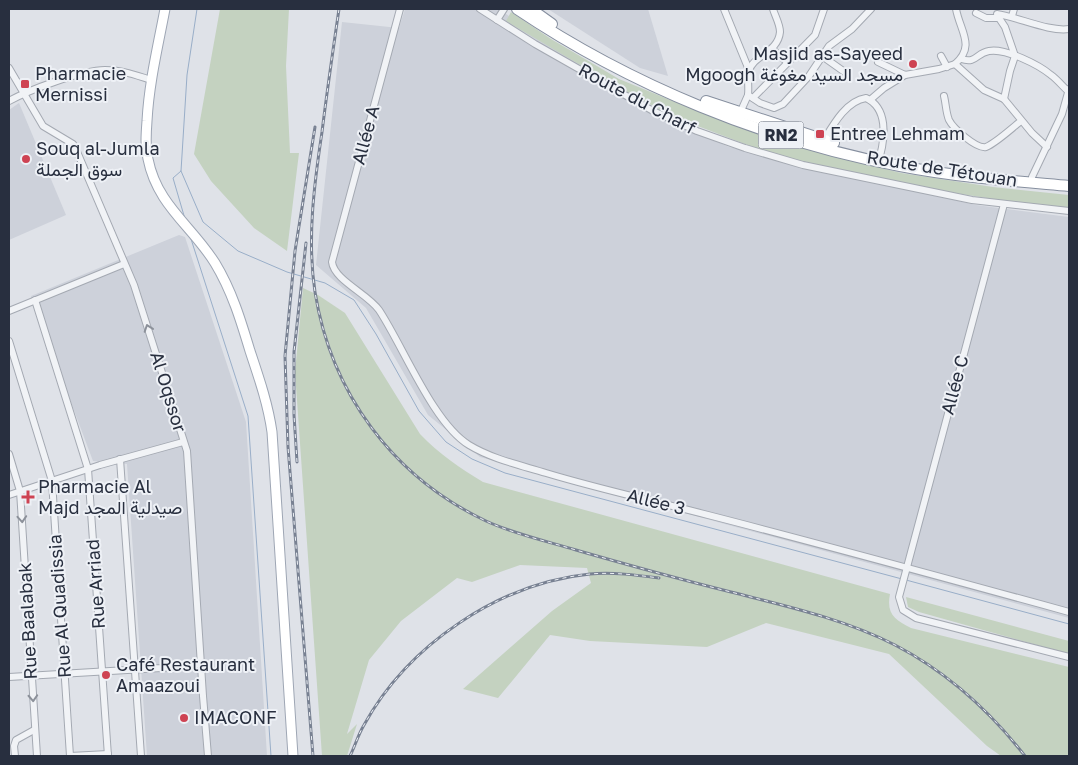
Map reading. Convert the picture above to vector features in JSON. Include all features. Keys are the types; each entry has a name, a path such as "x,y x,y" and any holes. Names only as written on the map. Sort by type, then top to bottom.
{"highway":[{"name":"Route de Tétouan","path":"517,9 583,51 658,89 734,119 802,142 870,160 920,170 1069,186"},
{"name":"Route de Tétouan","path":"532,9 582,43 638,74 740,113 824,140 880,156 957,169 1069,181"}],"main road":[{"path":"166,9 151,80 147,124 147,157 154,182 175,214 214,260 226,280 262,386 272,432 293,756"}],"street":[{"name":"Allée A","path":"332,262 400,9"},
{"name":"Route du Charf","path":"480,9 652,111 697,131 774,158 972,200 1069,211"},
{"path":"497,20 504,9"},
{"path":"724,9 749,70 751,96 760,104 774,108 781,106 809,76 829,46 852,29 872,9"},
{"path":"726,17 731,9"},
{"path":"749,70 753,64 772,49 780,31 773,9"},
{"path":"740,113 751,96 815,35 824,9"},
{"path":"870,100 884,88 905,75 947,67 958,61 965,53 966,41 956,9"},
{"path":"1012,16 1014,9"},
{"path":"976,13 986,18 996,13 1056,29 1069,29"},
{"path":"996,13 1005,27 1015,56 1004,99"},
{"path":"772,49 787,62"},
{"path":"958,61 972,60 989,51 1000,52 1015,56 1051,75 1069,90 1067,107 1032,177"},
{"path":"822,56 846,73"},
{"path":"941,56 947,67"},
{"path":"958,61 984,90 1004,99 1021,121 1046,147"},
{"path":"878,62 905,75"},
{"name":"Al Oqssor","path":"9,68 43,126 74,146 132,280 187,451 208,756"},
{"path":"9,102 25,93 99,70 116,71 151,80"},
{"path":"944,96 951,123 963,135 981,147 992,143 1021,121"},
{"path":"824,140 843,113 860,99 866,98 870,100 880,114 884,129 880,156"},
{"name":"Allée C","path":"1004,204 899,597 903,610 916,618 1069,657"},
{"name":"Allée 3","path":"332,262 332,268 337,274 377,307 439,414 468,444 504,460 553,475 1069,612"},
{"path":"9,311 124,264"},
{"name":"Rue Arriad","path":"35,300 88,469 108,755"},
{"name":"Rue Al Quadissia","path":"9,341 52,481 70,756"},
{"path":"9,495 120,459 183,442"},
{"name":"Rue Baalabak","path":"9,454 20,492 36,756"},
{"path":"120,459 141,756"},
{"path":"9,677 202,664"},
{"path":"15,756 14,746 16,740 34,730"},
{"path":"70,756 108,755"}],"shaded area":[{"path":"405,9 499,9 646,111 729,147 976,205 1069,217 1069,618 480,457 428,415 366,308 316,265 342,22 399,28"},
{"path":"548,9 648,9 668,76 640,68"},
{"name":"Souq al-Jumla سوق الجملة","path":"19,103 66,215 9,240 9,110"},
{"path":"179,235 185,237 246,422 267,756 147,756 127,464 93,461 31,296"}],"green space":[{"path":"220,9 289,9 286,66 290,153 299,153 287,251 254,228 211,181 194,154"},
{"path":"511,12 551,39 619,79 702,113 818,152 901,173 993,187 1069,195 1069,208 1018,203 955,193 779,157 674,117 619,88 506,21"},
{"path":"303,288 318,295 345,313 420,434 450,460 483,482 890,594 889,607 893,616 911,628 1069,667 1069,756 1001,756 987,746 889,654 766,623 707,647 590,641 550,635 498,698 463,689 552,611 591,583 587,568 520,565 472,582 457,578 401,621 369,660 347,734 357,724 347,756 322,756 295,372"},
{"path":"906,597 1069,641 1069,654 919,612 908,607"}],"waterway":[{"path":"185,219 173,178 181,171 187,75 197,9"},
{"path":"181,171 203,222 238,251 287,272 325,283 354,300 376,334 419,411 446,442 472,459 505,473 902,579"},
{"path":"191,239 248,416 271,756"},
{"path":"906,580 1069,624"}],"railway":[{"path":"339,9 314,192 312,253 315,292 323,329 335,364 352,397 372,428 395,456 422,481 453,503 497,526 634,566 835,620 895,645 932,667 966,693 997,723 1025,756"},
{"path":"313,756 288,447 285,356 295,251 315,127"},
{"path":"297,462 294,415 294,352 306,243"},
{"path":"350,756 364,725 383,696 405,669 431,644 459,623 490,605 522,590 556,580 590,574 599,573 659,578"}],"place":[{"name":"Masjid as-Sayeed Mgoogh مسجد السيد مغوغة","path":"913,64"},
{"name":"Pharmacie Mernissi","path":"25,84"},
{"name":"Entree Lehmam","path":"820,134"},
{"name":"Souq al-Jumla سوق الجملة","path":"26,159"},
{"name":"Pharmacie Al Majd صيدلية المجد","path":"28,497"},
{"name":"Café Restaurant Amaazoui","path":"106,675"},
{"name":"IMACONF","path":"184,718"}]}
